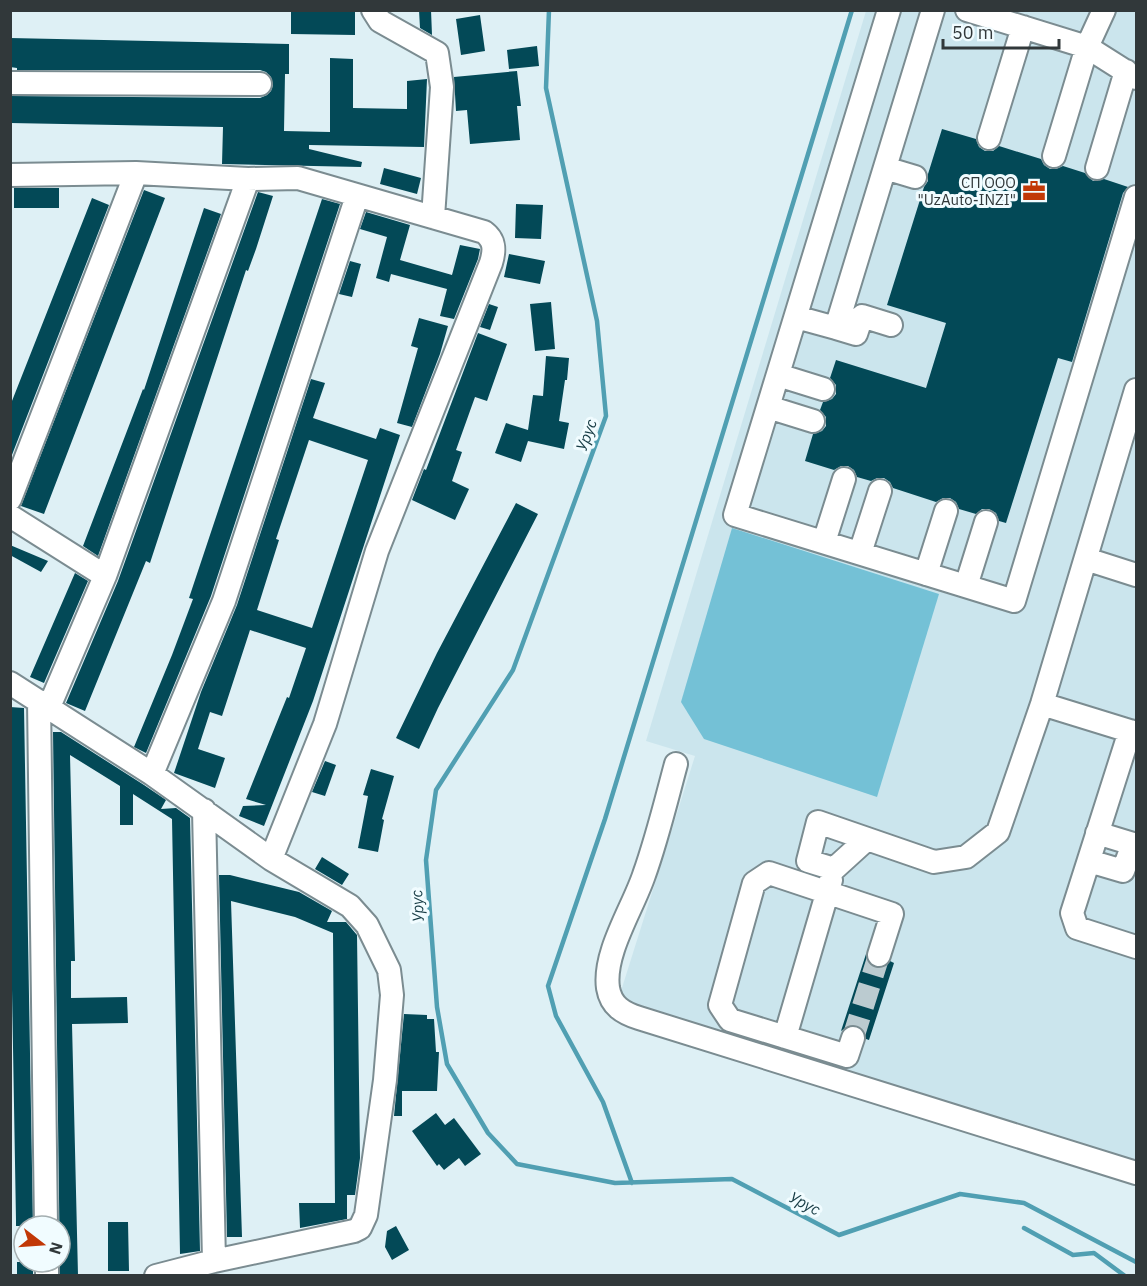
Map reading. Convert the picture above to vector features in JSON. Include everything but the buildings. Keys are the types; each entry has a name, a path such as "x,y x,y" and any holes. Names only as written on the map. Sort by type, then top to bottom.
{"street":[{"path":"373,10 380,21 437,53 442,87 433,217"},
{"path":"889,10 735,514 1014,601 1137,198"},
{"path":"836,328 933,10"},
{"path":"967,10 1087,47 1131,74 1097,168"},
{"path":"1054,156 1087,47 1104,10"},
{"path":"989,138 1023,27"},
{"path":"10,83 260,84"},
{"path":"885,168 915,177"},
{"path":"12,178 136,172 248,179 298,178 484,232 490,236 494,244 494,254 377,550 325,724 271,859"},
{"path":"10,499 136,172"},
{"path":"46,1214 44,704 105,576 248,179"},
{"path":"152,774 224,601 357,196"},
{"path":"796,317 856,334 862,316 891,325"},
{"path":"778,375 823,389"},
{"path":"834,869 808,861 818,822 934,862 966,857 998,832 1041,704 1137,390"},
{"path":"768,407 813,421"},
{"path":"824,542 844,479"},
{"path":"860,553 880,491"},
{"path":"926,574 946,511"},
{"path":"10,516 105,576"},
{"path":"966,586 986,522"},
{"path":"1086,559 1137,575"},
{"path":"10,682 152,774 271,859 350,906 367,925 389,970 392,995 385,1080 366,1215 360,1228 156,1275"},
{"path":"1041,704 1133,731 1072,913 1077,928 1137,946"},
{"path":"676,765 644,876 611,960 608,986 611,998 619,1010 748,1053 1137,1173"},
{"path":"204,810 214,1261"},
{"path":"1089,861 1123,871 1132,844 1098,833"},
{"path":"785,1037 834,869 867,839"},
{"path":"853,1038 847,1056 730,1020 720,1005 754,883 769,873 892,914 879,955"}],"shaded area":[{"path":"866,11 1136,11 1136,1162 623,1001 621,991 695,756 646,741"},
{"path":"732,528 939,594 877,797 704,739 681,702"}],"waterway":[{"name":"Урус","path":"549,10 546,88 597,321 606,416 513,670 436,790 426,860 437,1007 447,1064 488,1133 517,1164 615,1183 732,1179 839,1235 960,1194 1024,1203 1136,1262"},
{"path":"632,1183 603,1102 556,1016 548,986 605,819 852,10"},
{"path":"1024,1228 1073,1255 1094,1253 1125,1276"}],"tunnel":[{"path":"853,1038 879,955"}],"place":[{"name":"СП ООО \"UzAuto-INZI\"","path":"1034,191"}]}
